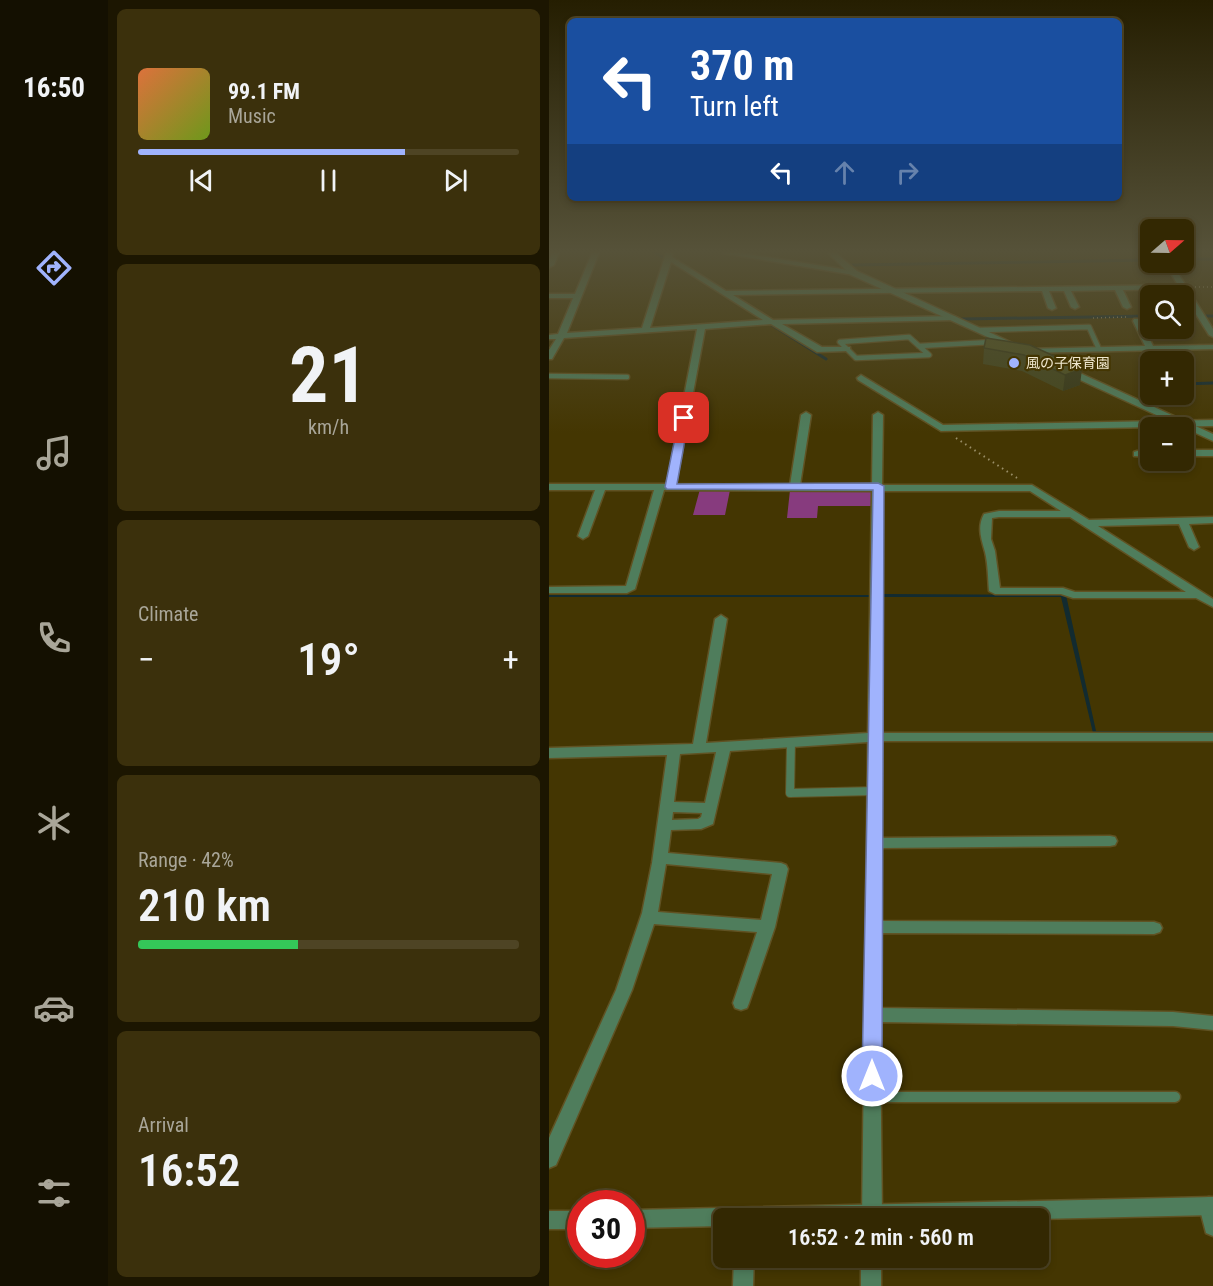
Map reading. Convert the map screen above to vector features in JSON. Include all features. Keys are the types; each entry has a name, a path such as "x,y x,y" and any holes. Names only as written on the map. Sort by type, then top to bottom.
{"street":[{"path":"549,357 561,337 570,313"},
{"path":"645,332 651,313"},
{"path":"757,313 821,350 847,349"},
{"path":"943,313 1045,361"},
{"path":"1196,313 1213,336"},
{"path":"549,337 772,322 954,318"},
{"path":"1137,321 1150,348"},
{"path":"549,590 627,590 631,587 665,487 701,327"},
{"path":"1024,351 1213,347"},
{"path":"1056,366 1167,417"},
{"path":"861,378 941,428 1140,425"},
{"path":"795,487 806,415"},
{"path":"872,1208 872,927 879,415"},
{"path":"1194,424 1213,423"},
{"path":"1194,429 1213,438"},
{"path":"1194,453 1213,453"},
{"path":"549,487 1032,488 1213,604"},
{"path":"583,536 601,487"},
{"path":"1071,514 988,516 985,521 987,548 990,551 995,591 1063,591 1073,595 1199,595"},
{"path":"1182,520 1194,547"},
{"path":"1084,523 1213,520"},
{"path":"699,748 721,619"},
{"path":"549,753 673,750 876,737 1213,737"},
{"path":"663,825 701,824 708,820 724,747"},
{"path":"549,1159 624,990 648,917 660,858 673,750"},
{"path":"665,807 710,808"},
{"path":"874,843 1110,841"},
{"path":"660,858 781,869 767,927 741,1003"},
{"path":"648,917 767,927"},
{"path":"872,927 1154,928"},
{"path":"872,1015 1173,1019 1213,1023"},
{"path":"1049,1211 1211,1206 1213,1226"},
{"path":"645,1219 713,1218"},
{"path":"549,1220 567,1220"},
{"path":"743,1286 744,1268"},
{"path":"871,1268 871,1286"}],"lane":[{"path":"979,330 1089,327 1099,349"},
{"path":"909,337 919,346 929,355 856,358 840,342 909,337"},
{"path":"919,346 1003,341"},
{"path":"549,376 627,377"},
{"path":"791,742 790,793 875,791"},
{"path":"872,1097 1175,1097"}],"path":[{"path":"941,428 1032,488"}],"shaded area":[{"path":"700,489 730,490 725,515 693,515"},
{"path":"790,490 873,490 873,506 818,506 817,518 787,518"}],"water":[{"path":"883,594 1066,595 1096,731 1213,731 1213,734 1093,733 1061,597 884,597"},
{"path":"549,595 872,595 872,597 549,597"}],"building":[{"path":"986,338 1030,345 1082,369 1065,375 1024,355 984,348"}],"waterway":[{"path":"962,319 1140,316"},
{"path":"1205,316 1213,316"},
{"path":"772,325 826,359"},
{"path":"1194,384 1213,383"}],"place":[{"name":"風の子保育園","path":"1014,363"}],"route":[{"path":"684,418 671,487 878,486 872,1076"}]}
